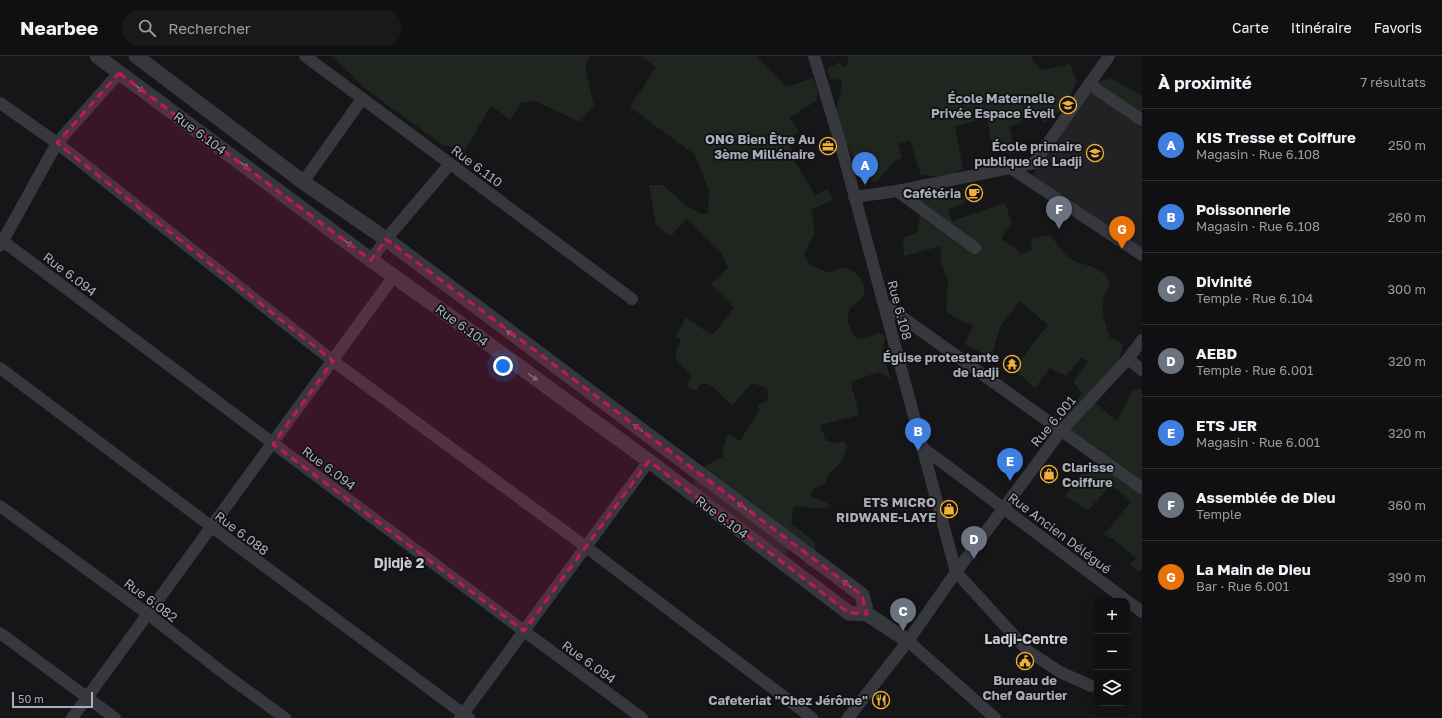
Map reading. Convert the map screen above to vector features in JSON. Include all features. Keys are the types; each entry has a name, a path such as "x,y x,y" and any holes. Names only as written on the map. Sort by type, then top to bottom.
{"street":[{"name":"Rue 6.104","path":"97,56 371,260 649,461 849,613 867,614 908,641"},
{"name":"Rue 6.104","path":"136,56 303,182 386,239 862,595 867,614"},
{"name":"Rue 6.110","path":"305,56 632,299"},
{"name":"Rue 6.108","path":"814,56 840,142 885,305 956,572"},
{"path":"854,197 897,191 1034,163 1110,56"},
{"path":"1,242 57,143 119,73"},
{"path":"1089,84 1142,120"},
{"path":"303,182 362,98"},
{"path":"0,103 57,143 333,361 586,548 812,718"},
{"path":"371,260 386,239 450,164"},
{"path":"1009,167 1142,255"},
{"path":"897,191 975,248"},
{"name":"Rue 6.094","path":"1,242 524,632 642,718"},
{"path":"72,718 394,276"},
{"path":"885,305 1142,488"},
{"name":"Rue 6.001","path":"848,718 908,641 956,572 1061,431 1128,360 1142,340"},
{"path":"1128,360 1142,370"},
{"name":"Rue 6.088","path":"0,368 464,717"},
{"name":"Rue Ancien Délégué","path":"923,448 1142,612"},
{"path":"464,717 649,461"},
{"name":"Rue 6.082","path":"0,506 148,614 226,675 285,718"},
{"path":"956,572 1028,651 1060,672 1091,686"},
{"path":"0,633 115,718"},
{"path":"908,641 995,718"}],"highlighted area":[{"path":"119,73 371,260 386,239 862,595 867,614 849,613 649,461 524,631 273,444 333,361 57,143"}],"shaded area":[{"path":"333,56 590,56 585,69 594,105 580,122 535,101 521,103 510,120 491,105 465,151 441,144 363,87"},
{"path":"642,56 756,56 786,87 813,78 818,92 816,101 789,118 799,131 789,140 793,160 815,195 828,189 833,199 811,210 815,233 804,254 810,265 830,273 844,267 853,271 859,276 865,292 858,302 850,308 847,320 853,335 857,339 879,333 885,336 882,355 891,379 879,372 851,382 859,415 820,425 826,441 837,443 844,441 847,446 843,460 829,474 825,484 814,488 811,496 831,506 817,509 794,506 791,523 814,541 818,558 811,566 804,565 807,553 793,547 776,562 691,501 695,471 723,457 723,448 728,434 740,441 759,411 758,405 768,400 767,388 751,383 732,405 710,385 702,383 696,391 688,387 687,384 692,376 676,359 676,351 681,340 676,337 686,317 711,335 718,329 734,307 711,284 728,268 721,252 686,219 671,236 656,225 649,185 663,185 684,204 701,214 708,213 709,191 695,155 630,107 656,67"},
{"path":"847,56 1031,56 1031,58 1042,70 1070,64 1077,82 1063,108 1045,123 1027,110 1020,123 1009,126 1016,153 993,152 987,118 955,126 963,169 947,177 921,175 910,141 898,144 902,158 896,160 875,183 857,166 834,114 840,95 842,80 830,79 827,69 840,62 842,67 849,64"},
{"path":"1111,78 1142,96 1142,122 1137,129 1092,96 1094,83"},
{"name":"École primaire publique de Ladji","path":"1088,92 1142,128 1142,248 1031,177"},
{"path":"957,188 965,203 948,209 952,221 1005,203 1012,224 1001,238 1021,255 1032,249 1031,239 1050,235 1069,258 1099,270 1107,278 1110,284 1106,291 1103,304 1105,323 1110,337 1123,344 1117,369 1095,403 1117,421 1133,389 1142,389 1142,570 1141,569 1139,571 1130,565 1136,558 1113,539 1102,534 1109,529 1131,501 1111,485 1088,510 1065,496 1083,471 1100,458 1060,424 1082,393 1073,382 1088,362 1082,357 1066,376 1050,368 1035,388 1015,370 1028,350 1048,325 1020,301 1000,327 991,359 965,343 973,325 957,319 946,311 948,280 941,264 941,246 904,256 903,237 917,233 920,218 918,201 931,189"}],"place":[{"name":"École Maternelle Privée Espace Éveil","path":"1068,105"},
{"name":"ONG Bien Être Au 3ème Millénaire","path":"828,146"},
{"name":"École primaire publique de Ladji","path":"1095,153"},
{"name":"KIS Tresse et Coiffure","path":"865,185"},
{"name":"Cafétéria","path":"974,193"},
{"name":"Assemblée de Dieu","path":"1059,229"},
{"name":"La Main de Dieu","path":"1122,249"},
{"name":"Église protestante de ladji","path":"1012,364"},
{"name":"Poissonnerie","path":"918,451"},
{"name":"Clarisse Coiffure","path":"1049,474"},
{"name":"ETS JER","path":"1010,481"},
{"name":"ETS MICRO RIDWANE-LAYE","path":"949,509"},
{"name":"AEBD","path":"974,559"},
{"name":"Divinité","path":"903,631"},
{"name":"Bureau de Chef Qaurtier","path":"1025,661"},
{"name":"Cafeteriat \"Chez Jérôme\"","path":"881,700"}],"district":[{"name":"Djidjè 2","path":"399,563"},
{"name":"Ladji-Centre","path":"1026,639"}]}
